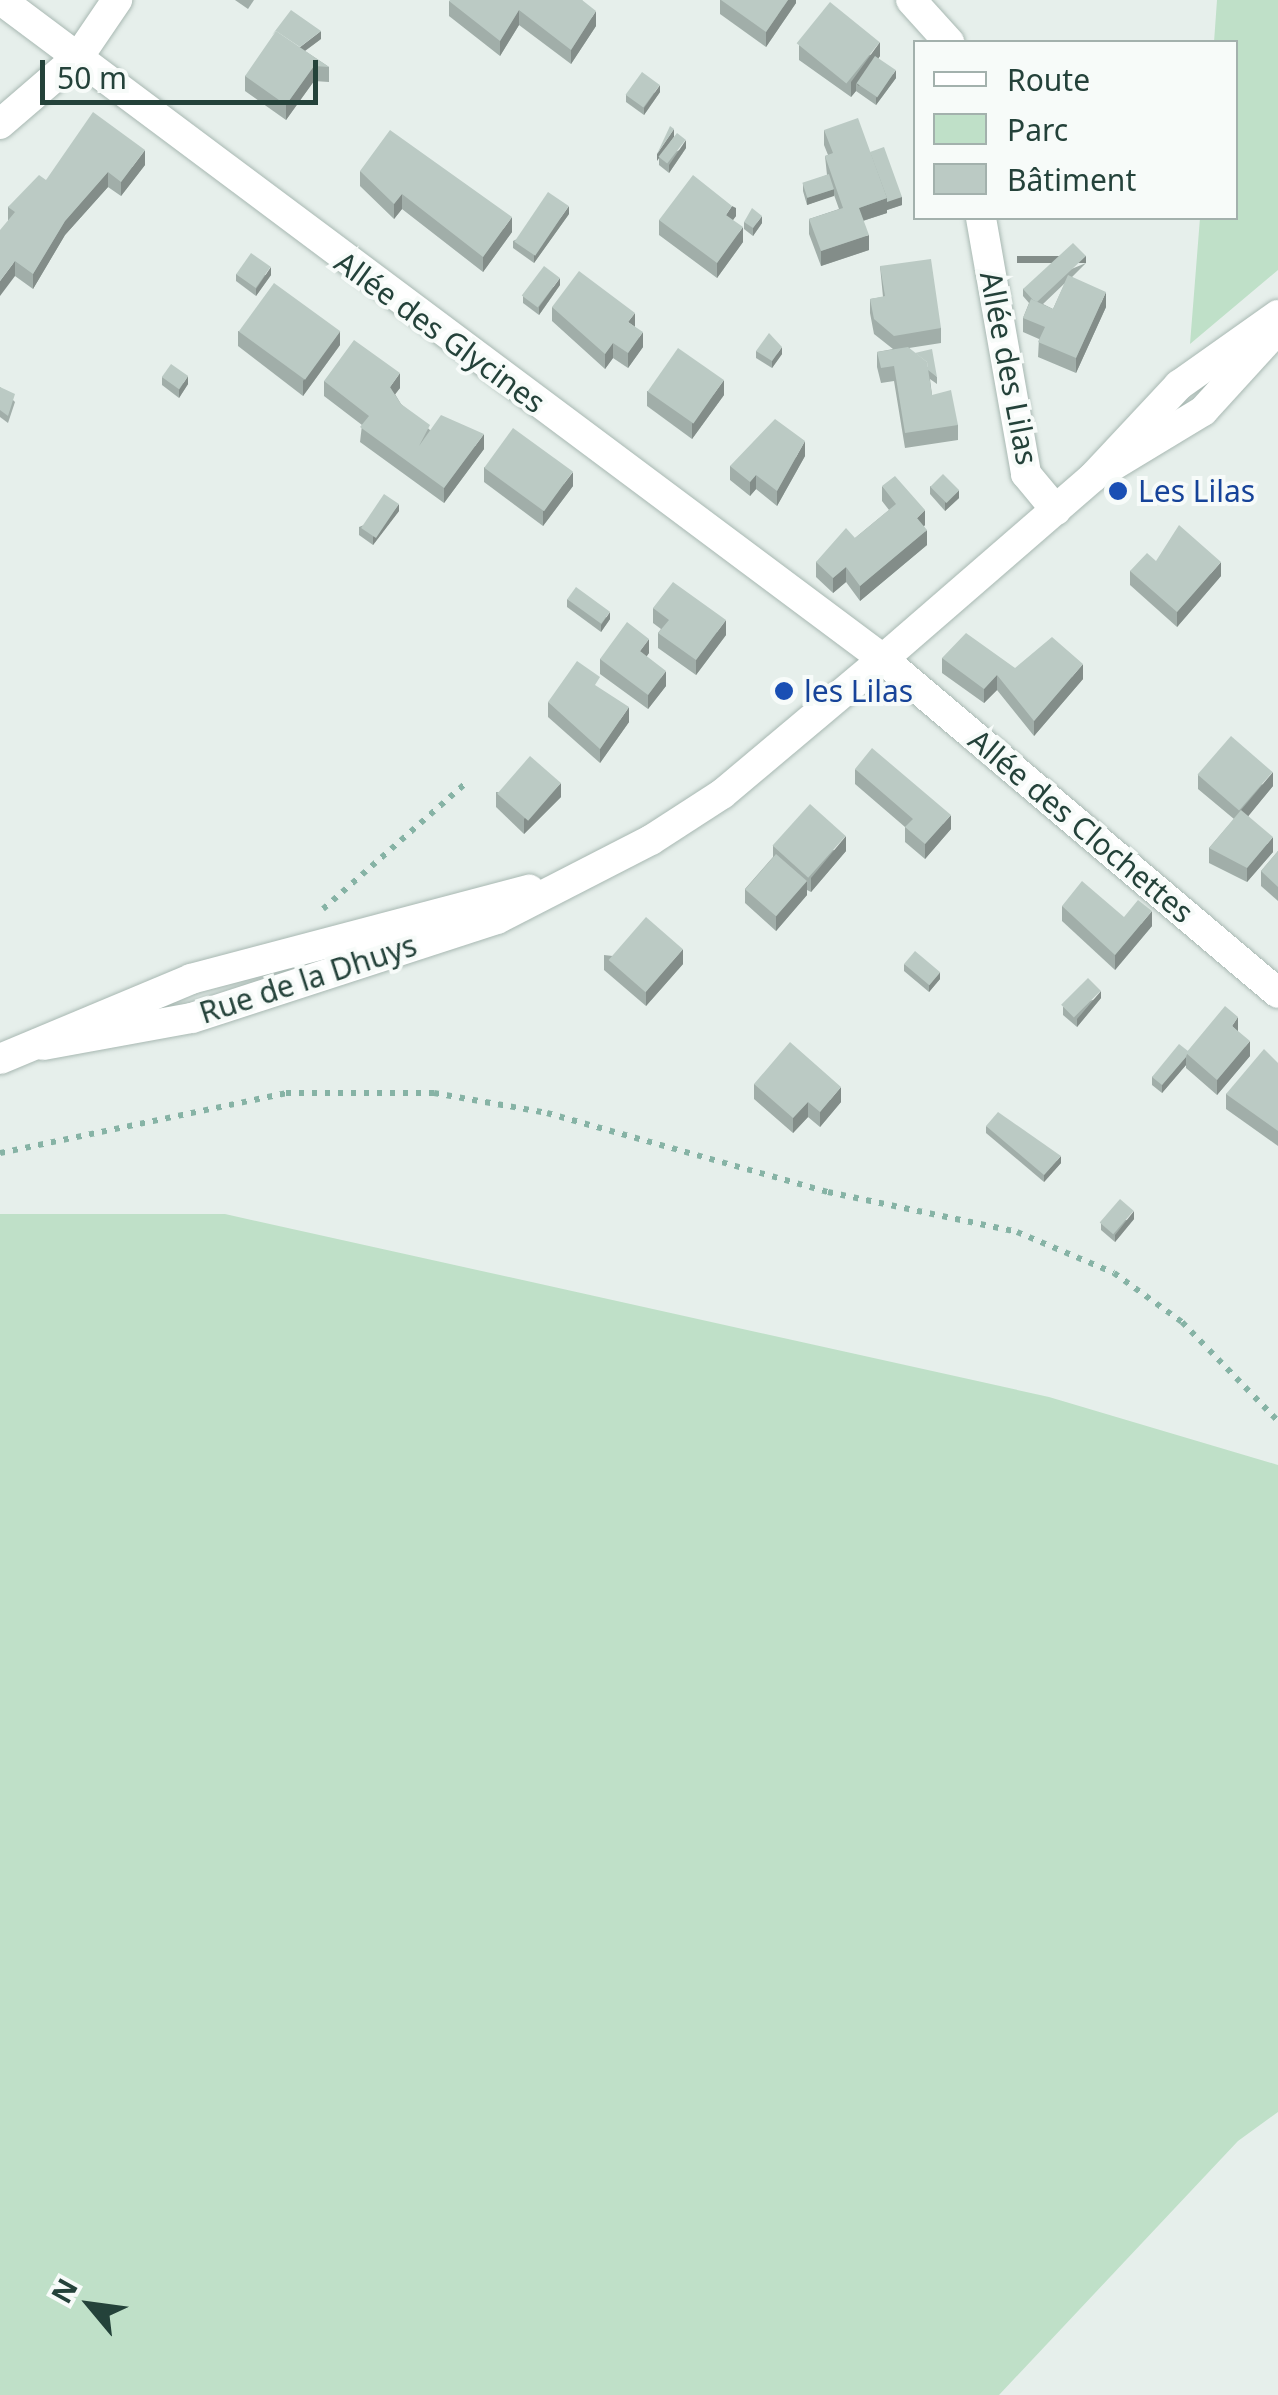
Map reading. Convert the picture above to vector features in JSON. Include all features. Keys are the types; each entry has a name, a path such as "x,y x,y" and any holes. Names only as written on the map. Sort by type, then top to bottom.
{"street":[{"name":"Allée des Glycines","path":"1,0 883,660"},
{"path":"0,124 79,56 117,0"},
{"path":"912,0 947,40"},
{"name":"Allée des Lilas","path":"982,220 1026,474 1056,510"},
{"name":"Rue de la Dhuys","path":"0,1059 43,1045 192,1018 497,918 722,794 1093,477 1179,384 1278,315"},
{"name":"Rue de la Dhuys","path":"1093,477 1203,411 1278,329"},
{"name":"Allée des Clochettes","path":"883,660 1278,992"}],"path":[{"path":"312,918 466,784"},
{"path":"0,1153 286,1093 434,1093 547,1113 1033,1239 1114,1274 1182,1322 1278,1421"}],"green space":[{"path":"1217,0 1278,0 1278,270 1190,344 1200,220 1238,220 1238,40 1214,40"},
{"path":"0,1214 225,1214 1049,1397 1278,1465 1278,2112 1238,2141 999,2395 0,2395"}],"building":[{"path":"450,0 582,0 596,11 571,50 519,10 500,41"},
{"path":"721,0 788,0 766,32"},
{"path":"830,2 880,42 846,83 797,43"},
{"path":"291,10 321,31 300,47 276,31 272,35"},
{"path":"276,31 329,67 314,66 286,105 245,76"},
{"path":"875,56 896,70 877,97 857,83"},
{"path":"642,72 660,85 643,108 626,95"},
{"path":"93,112 145,150 121,182 108,172 65,221 33,274 15,261 0,281 0,230 15,212 8,207 39,175 46,180"},
{"path":"858,118 887,198 859,208 869,235 821,251 809,219 843,208 825,156 833,153 824,130"},
{"path":"670,126 674,129 657,154"},
{"path":"390,130 512,217 483,257 402,194 394,204 360,171"},
{"path":"677,133 686,140 667,163 659,157"},
{"path":"884,147 902,197 887,202 870,152"},
{"path":"829,174 834,189 807,198 802,183"},
{"path":"693,175 732,206 726,215 743,227 717,263 659,220"},
{"path":"548,192 569,206 535,256 514,242"},
{"path":"752,208 762,216 753,228 744,222"},
{"path":"1073,243 1086,256 1037,302 1033,300 1023,289"},
{"path":"251,253 271,267 256,288 236,274"},
{"path":"931,259 941,328 894,336 874,319 870,299 885,296 880,266"},
{"path":"544,266 560,278 538,308 522,296"},
{"path":"579,271 635,313 628,322 643,332 628,353 613,343 605,354 552,307"},
{"path":"1068,275 1106,292 1076,358 1038,342 1045,327 1023,318 1031,299 1053,309"},
{"path":"274,283 340,331 305,380 239,332"},
{"path":"769,333 782,347 772,361 756,351"},
{"path":"354,340 400,373 390,387 401,404 430,425 419,446 441,415 484,434 444,488 360,427 369,416 324,381"},
{"path":"908,347 927,362 932,395 951,390 958,425 905,433 894,366 881,368 877,352"},
{"path":"678,348 724,380 693,424 648,391"},
{"path":"932,349 937,377 915,353"},
{"path":"171,364 188,376 179,389 162,377"},
{"path":"0,387 15,394 8,416 0,410"},
{"path":"775,419 805,441 777,491 756,475 750,482 730,466"},
{"path":"513,428 573,471 544,511 484,468"},
{"path":"943,474 959,490 947,503 930,487"},
{"path":"895,476 925,510 917,518 927,530 860,586 846,567 833,578 816,562 846,528 855,538 896,504 882,486"},
{"path":"384,494 399,504 376,538 361,528"},
{"path":"1179,525 1221,562 1177,612 1130,571 1147,553 1156,561"},
{"path":"673,582 726,620 696,660 658,633 669,620 653,608"},
{"path":"576,587 610,612 601,624 567,599"},
{"path":"627,622 649,639 640,651 666,671 648,695 600,659"},
{"path":"966,633 1015,668 1052,637 1083,664 1034,721 997,675 984,689 942,658"},
{"path":"577,661 600,677 595,685 629,707 600,749 548,702"},
{"path":"1231,736 1273,772 1239,811 1198,774"},
{"path":"872,748 951,815 925,844 905,827 913,819 855,769"},
{"path":"530,756 561,783 528,821 497,794"},
{"path":"810,804 846,836 808,878 773,846"},
{"path":"1241,810 1273,837 1247,868 1209,848"},
{"path":"1278,851 1278,887 1261,871"},
{"path":"776,854 807,881 776,916 745,889"},
{"path":"1082,881 1124,917 1138,900 1152,911 1115,955 1062,906"},
{"path":"646,917 683,949 646,992 609,960"},
{"path":"915,951 940,972 929,985 904,964"},
{"path":"1088,978 1101,991 1074,1018 1061,1005"},
{"path":"1225,1006 1238,1017 1232,1026 1250,1041 1217,1080 1186,1053"},
{"path":"790,1042 841,1087 820,1112 808,1102 793,1118 754,1084"},
{"path":"1179,1044 1188,1051 1186,1057 1162,1085 1152,1077"},
{"path":"1264,1049 1278,1063 1278,1131 1226,1094"},
{"path":"998,1112 1061,1156 1044,1175 986,1126"},
{"path":"1120,1199 1134,1211 1113,1234 1100,1222"}],"place":[{"name":"Les Lilas","path":"1118,491"},
{"name":"les Lilas","path":"784,691"}]}
